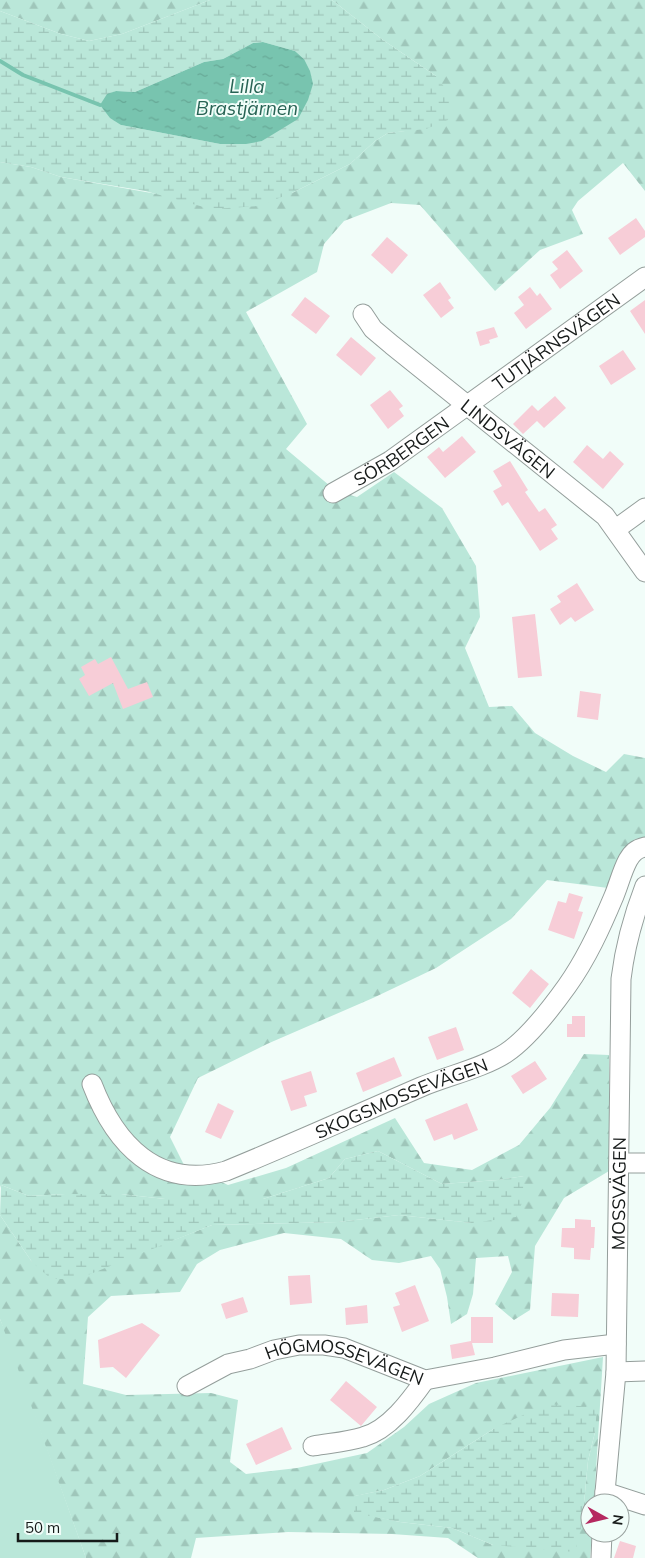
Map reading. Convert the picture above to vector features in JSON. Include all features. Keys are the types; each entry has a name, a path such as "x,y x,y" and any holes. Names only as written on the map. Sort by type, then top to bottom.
{"street":[{"name":"TUTJÄRNSVÄGEN","path":"467,406 645,277"},
{"name":"LINDSVÄGEN","path":"363,314 373,328 392,345 605,516 645,572"},
{"name":"SÖRBERGEN","path":"333,493 390,461 467,406"},
{"path":"616,529 645,508"},
{"name":"SKOGSMOSSEVÄGEN","path":"92,1084 115,1130 139,1156 178,1174 209,1176 292,1144 442,1078 491,1061 506,1053 519,1042 542,1018 566,987 594,942 627,862 633,852 645,847"},
{"name":"MOSSVÄGEN","path":"604,1493 616,1372 621,978 625,949 633,918 645,886"},
{"path":"619,1163 645,1163"},
{"name":"HÖGMOSSEVÄGEN","path":"187,1386 228,1364 299,1344 344,1348 425,1380 495,1367 564,1350 616,1344"},
{"path":"616,1372 645,1371"},
{"path":"313,1446 364,1437 376,1431 403,1410 425,1380"},
{"path":"630,1502 645,1505"},
{"path":"600,1558 601,1543"}],"green space":[{"path":"0,0 210,0 122,34 89,41 61,34 0,11"},
{"path":"210,0 332,0 383,40 436,76 454,100 448,120 426,129 388,133 375,141 350,164 292,193 258,206 211,209 145,191 61,177 31,167 0,162 0,11 61,34 89,41 122,34","holes":["263,42 295,51 304,59 278,130 262,141 220,144 121,125 107,95 116,91 135,92 204,62 223,59 253,43"]},
{"path":"332,0 645,0 645,191 623,163 578,201 572,210 583,234 540,250 495,291 420,205 391,203 344,221 324,244 317,272 246,312 307,424 286,449 336,491 357,497 394,472 442,508 476,566 480,617 465,648 489,707 512,706 535,733 573,756 606,772 624,754 645,758 645,838 635,839 618,864 608,888 547,880 511,919 436,968 373,998 267,1044 198,1078 170,1137 184,1165 228,1185 286,1168 395,1118 424,1163 472,1170 519,1145 550,1108 584,1054 609,1055 609,1171 564,1198 535,1246 530,1310 514,1320 495,1304 512,1272 508,1256 476,1258 473,1294 467,1314 451,1324 440,1269 431,1256 399,1263 372,1260 341,1239 284,1233 220,1250 197,1264 180,1292 111,1296 88,1317 83,1384 126,1395 211,1393 238,1400 230,1462 246,1474 297,1468 367,1453 404,1427 429,1404 476,1383 603,1357 595,1493 585,1493 588,1461 595,1432 495,1428 420,1476 384,1490 355,1496 354,1512 400,1522 452,1528 493,1545 580,1524 580,1543 591,1543 590,1558 478,1558 448,1538 392,1534 288,1532 196,1538 191,1558 86,1558 0,1319 0,1215 32,1262 169,1242 212,1225 338,1222 399,1215 472,1223 524,1176 442,1184 378,1151 345,1159 329,1178 263,1199 165,1199 121,1194 29,1196 1,1185 0,1188 0,162 31,167 61,177 157,194 292,193 350,164 375,141 388,133 405,131 436,76 383,40"},
{"path":"378,1151 442,1184 524,1176 522,1203 516,1217 472,1223 399,1215 338,1222 212,1225 78,1279 51,1279 32,1262 0,1215 1,1185 29,1196 121,1194 165,1199 263,1199 329,1178 345,1159"},
{"path":"0,1319 8,1338 86,1558 0,1558"},
{"path":"547,1404 597,1407 585,1493 580,1493 580,1532 575,1552 493,1545 452,1528 400,1522 354,1513 354,1496 384,1490 420,1476 495,1428"}],"water":[{"name":"Lilla Brastjärnen","path":"263,42 295,51 304,59 310,71 313,84 308,100 298,119 262,141 246,144 220,144 121,125 110,118 100,105 107,94 116,91 135,92 204,62 223,59 253,43"}],"building":[{"path":"636,218 645,231 645,237 620,255 608,238"},
{"path":"387,237 408,255 392,274 371,255"},
{"path":"567,250 583,271 560,289 550,275 558,269 552,262"},
{"path":"440,282 451,298 448,300 454,308 441,318 423,295"},
{"path":"530,287 537,296 540,293 552,309 526,329 514,313 524,305 518,297"},
{"path":"305,297 330,316 316,334 291,315"},
{"path":"645,300 645,334 630,311"},
{"path":"494,327 498,337 489,340 490,343 480,346 476,332"},
{"path":"351,337 376,358 361,376 336,355"},
{"path":"623,350 636,369 611,385 599,366"},
{"path":"390,390 403,406 399,409 404,416 388,429 370,405"},
{"path":"555,396 566,408 544,428 537,421 523,434 513,424 532,405 538,411"},
{"path":"462,436 476,452 445,478 427,457 439,447 443,452"},
{"path":"587,445 603,459 610,451 624,464 603,489 573,462"},
{"path":"510,461 528,490 525,492 539,512 545,508 557,525 551,529 558,539 540,551 508,502 502,506 493,491 502,486 493,471"},
{"path":"577,583 594,610 575,622 571,617 560,625 550,609 561,602 557,596"},
{"path":"535,614 542,676 518,678 512,617"},
{"path":"111,657 128,689 147,682 153,697 123,709 113,683 89,696 79,679 85,675 81,667 95,659 98,664"},
{"path":"580,691 601,694 598,720 577,717"},
{"path":"569,893 583,897 578,911 583,912 574,939 548,930 558,901 566,903"},
{"path":"531,969 549,984 530,1008 512,993"},
{"path":"572,1016 585,1016 585,1037 567,1037 567,1024 572,1024"},
{"path":"456,1027 464,1050 437,1060 428,1037"},
{"path":"394,1057 402,1076 363,1092 356,1073"},
{"path":"535,1061 547,1079 523,1094 511,1076"},
{"path":"311,1071 317,1092 304,1096 307,1106 291,1111 281,1081"},
{"path":"218,1103 234,1111 221,1139 205,1132"},
{"path":"467,1103 478,1130 454,1140 452,1134 434,1141 425,1120"},
{"path":"575,1219 591,1220 591,1227 595,1227 594,1248 591,1248 590,1260 574,1259 574,1248 561,1247 562,1228 575,1228"},
{"path":"310,1275 312,1303 290,1305 288,1276"},
{"path":"415,1285 429,1321 402,1332 393,1307 400,1305 395,1293"},
{"path":"552,1293 579,1294 578,1317 551,1316"},
{"path":"243,1297 248,1312 226,1319 221,1304"},
{"path":"367,1305 368,1323 346,1325 345,1308"},
{"path":"471,1317 493,1317 493,1343 472,1343 475,1355 452,1359 450,1345 471,1341"},
{"path":"142,1323 160,1335 126,1378 113,1367 100,1368 98,1340"},
{"path":"346,1381 377,1407 361,1426 330,1400"},
{"path":"282,1427 292,1449 256,1465 246,1444"},
{"path":"619,1543 636,1546 633,1558 614,1558"}],"waterway":[{"path":"0,61 23,75 100,105"}]}
